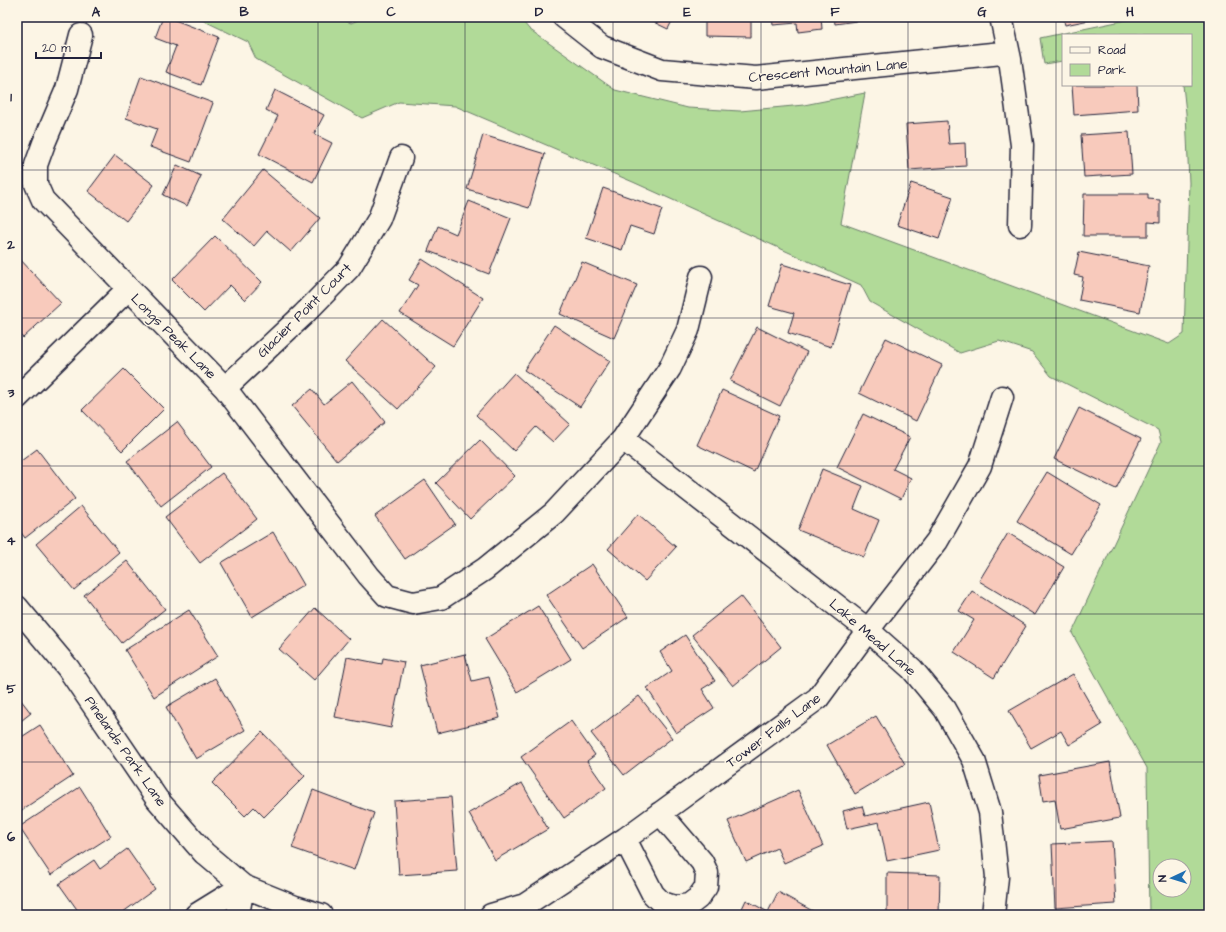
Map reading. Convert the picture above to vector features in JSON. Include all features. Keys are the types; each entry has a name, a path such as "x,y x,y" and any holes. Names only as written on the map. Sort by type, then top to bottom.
{"street":[{"name":"Crescent Mountain Lane","path":"564,17 602,47 662,70 756,78 1002,53 1010,59"},
{"path":"1001,17 1010,59 1022,145 1020,224"},
{"name":"Longs Peak Lane","path":"81,35 67,89 36,165 36,184 43,200 225,388 369,576 388,596 413,603 441,598 485,569 554,514 623,439"},
{"name":"Glacier Point Court","path":"225,388 349,268 379,219 401,158"},
{"path":"623,439 670,368 688,330 701,277"},
{"path":"17,398 128,289"},
{"name":"Tower Falls Lane","path":"491,915 526,905 625,839 818,698 868,630 937,541 980,466 1002,397"},
{"name":"Lake Mead Lane","path":"623,439 868,630 912,669 945,709 974,760 990,812 997,877 993,915"},
{"name":"Pinelands Park Lane","path":"17,607 68,668 157,799 204,852 244,886"},
{"path":"625,839 653,894 662,903 675,907 689,905 698,898 706,887 708,873 702,862 660,813"},
{"path":"196,915 244,886"},
{"path":"238,915 244,886"},
{"path":"244,886 295,907 321,915"}],"green space":[{"path":"196,17 338,17 351,23 366,17 519,17 529,29 615,90 688,108 740,111 804,105 865,93 841,223 1169,344 1184,334 1189,183 1186,113 1183,86 1192,86 1192,34 1062,34 1062,61 1044,64 1040,38 1141,17 1209,17 1209,915 1149,915 1147,768 1072,633 1161,442 1158,430 1051,376 1032,352 999,341 960,353 870,302 861,285 633,182 455,106 399,102 362,118 256,59 248,42"}],"building":[{"path":"163,17 167,17 219,37 201,85 166,72 176,46 155,38"},
{"path":"643,17 674,17 668,29"},
{"path":"705,17 751,17 751,37 705,36"},
{"path":"772,17 821,17 822,29 798,32 797,23 773,25"},
{"path":"834,17 885,17 835,24"},
{"path":"1063,17 1104,17 1065,25"},
{"path":"141,76 213,103 191,162 150,147 157,129 126,118"},
{"path":"1072,86 1137,86 1138,110 1074,115"},
{"path":"275,90 324,115 314,134 332,143 313,182 259,154 278,116 266,110"},
{"path":"947,121 949,144 965,143 966,166 909,170 906,124"},
{"path":"1129,132 1132,174 1084,177 1081,135"},
{"path":"483,135 545,154 529,208 467,189"},
{"path":"115,155 154,185 126,221 88,191"},
{"path":"177,165 201,176 187,206 163,195"},
{"path":"263,170 320,218 291,252 267,231 254,246 223,219"},
{"path":"911,183 953,197 939,239 897,225"},
{"path":"603,188 662,209 654,234 630,226 622,250 586,238"},
{"path":"1084,194 1148,194 1148,199 1160,200 1160,223 1148,222 1148,236 1083,236"},
{"path":"469,201 511,218 489,274 428,251 438,226 456,234"},
{"path":"215,236 262,282 245,300 230,285 204,312 172,280"},
{"path":"1079,252 1149,266 1140,312 1079,300 1083,277 1074,275"},
{"path":"18,257 61,303 23,338 17,331"},
{"path":"422,259 483,298 453,346 400,313 418,285 409,280"},
{"path":"582,262 637,285 614,338 560,314"},
{"path":"782,264 850,285 831,347 788,333 794,313 769,306"},
{"path":"383,319 436,367 398,409 345,361"},
{"path":"554,325 610,361 580,407 524,370"},
{"path":"757,327 807,352 780,406 730,381"},
{"path":"886,338 942,365 916,421 859,393"},
{"path":"124,369 164,409 122,451 82,410"},
{"path":"514,373 570,424 553,442 536,427 514,451 476,415"},
{"path":"352,381 385,422 337,461 292,406 312,389 324,404"},
{"path":"722,390 779,416 754,472 697,445"},
{"path":"1079,408 1141,439 1116,489 1054,459"},
{"path":"863,414 910,437 893,469 911,478 901,499 837,467"},
{"path":"177,422 211,467 161,506 127,461"},
{"path":"480,440 515,476 470,519 436,483"},
{"path":"37,449 75,499 25,538 17,527 17,515 21,512 17,506 17,464"},
{"path":"822,469 863,486 854,509 879,520 864,557 798,530"},
{"path":"1047,472 1101,505 1071,554 1017,521"},
{"path":"222,473 257,519 200,563 165,517"},
{"path":"425,480 455,524 405,559 375,516"},
{"path":"81,506 119,552 74,590 36,544"},
{"path":"638,514 676,547 645,581 608,549"},
{"path":"273,532 304,585 252,617 221,563"},
{"path":"1008,533 1064,567 1035,615 979,581"},
{"path":"127,561 165,609 122,643 84,595"},
{"path":"592,564 628,617 582,648 546,595"},
{"path":"972,591 1026,626 994,678 954,652 974,620 959,611"},
{"path":"741,596 781,647 733,686 692,635"},
{"path":"538,606 571,659 517,692 485,639"},
{"path":"315,608 349,639 314,680 279,649"},
{"path":"189,610 218,656 154,697 125,650"},
{"path":"685,635 715,681 702,689 714,708 676,733 647,688 672,671 660,652"},
{"path":"465,654 472,681 489,677 500,718 437,733 420,665"},
{"path":"347,657 382,664 383,658 404,662 391,728 335,717"},
{"path":"1073,674 1102,725 1069,745 1061,731 1031,748 1009,711"},
{"path":"215,678 245,730 196,759 166,707"},
{"path":"17,695 31,713 17,724"},
{"path":"639,696 672,738 624,775 591,733"},
{"path":"876,716 905,764 855,794 827,745"},
{"path":"571,721 595,755 587,761 606,788 564,818 521,757"},
{"path":"40,725 73,776 20,811 17,807 17,740"},
{"path":"262,732 305,776 264,817 254,807 245,816 212,783"},
{"path":"1110,762 1120,818 1060,829 1055,799 1043,801 1039,775"},
{"path":"522,783 548,829 495,860 469,813"},
{"path":"80,787 111,836 51,875 19,827"},
{"path":"313,790 374,813 354,870 292,848"},
{"path":"798,790 823,846 784,863 777,848 746,862 728,821"},
{"path":"451,797 457,871 399,875 394,801"},
{"path":"929,802 939,850 887,861 879,822 847,829 843,811 862,806 865,816"},
{"path":"1112,841 1116,904 1055,908 1052,844"},
{"path":"127,849 155,889 119,915 81,915 59,884 94,860 100,869"},
{"path":"887,873 940,875 939,915 887,915"},
{"path":"778,892 820,915 739,915 746,900 768,912"}]}
